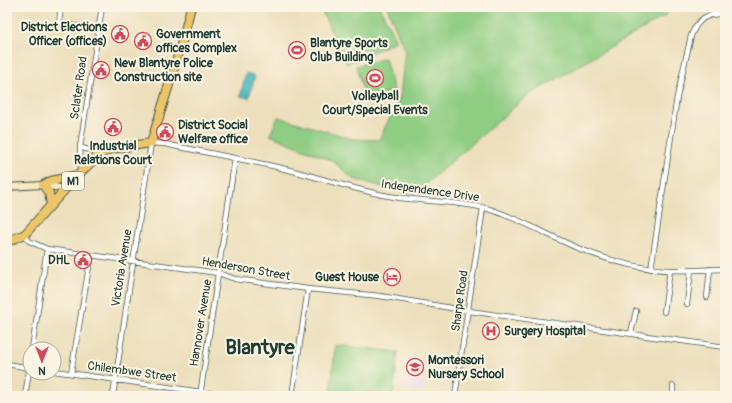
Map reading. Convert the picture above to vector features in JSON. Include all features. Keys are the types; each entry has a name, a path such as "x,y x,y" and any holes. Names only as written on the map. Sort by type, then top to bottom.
{"highway":[{"path":"151,143 180,49 191,7"},
{"name":"M1","path":"7,242 25,234 51,204 100,154 111,149 151,143"},
{"path":"51,204 49,193 43,185 50,181 80,174"}],"street":[{"path":"60,7 59,23 97,30"},
{"name":"Sclater Road","path":"80,174 80,147 97,30 102,7"},
{"path":"651,269 677,97 691,36 694,29 703,18 714,14 725,14"},
{"name":"Independence Drive","path":"151,143 165,144 280,168 384,196 463,204 483,208 516,219 578,248 603,257 651,269 725,269"},
{"name":"Victoria Avenue","path":"113,396 151,143"},
{"path":"80,147 100,154"},
{"name":"Hannover Avenue","path":"200,394 235,158"},
{"path":"7,187 43,185 66,189"},
{"name":"Sharpe Road","path":"456,396 483,208"},
{"name":"Henderson Street","path":"25,234 29,240 47,249 218,273 235,279 308,289 380,296 469,311 725,347"},
{"path":"33,341 47,249"},
{"path":"71,374 91,255"},
{"path":"707,297 710,269"},
{"path":"664,312 670,270"},
{"path":"687,304 691,270"},
{"path":"292,396 308,289"},
{"path":"631,333 636,311"},
{"path":"7,364 22,366"},
{"name":"Chilembwe Street","path":"62,372 115,379 200,394 230,396"},
{"path":"26,396 28,381"},
{"path":"672,396 673,386"}],"shaded area":[{"name":"Montessori Nursery School","path":"409,357 425,360 422,377 406,374"},
{"name":"Montessori Nursery School","path":"404,379 425,382 424,392 402,388"}],"green space":[{"path":"320,7 380,7 396,41 346,64"},
{"path":"387,7 671,7 665,16 527,96 413,195 353,179 333,161 270,135 278,117 353,139 379,140 400,97 405,51"},
{"name":"Volleyball Court/Special Events","path":"385,58 394,91 365,98 356,66"},
{"path":"335,345 398,352 393,396 331,391"}],"water":[{"path":"246,73 255,76 249,98 240,96"}],"place":[{"name":"District Elections Officer (offices)","path":"120,34"},
{"name":"Government offices Complex","path":"143,41"},
{"name":"Blantyre Sports Club Building","path":"297,50"},
{"name":"New Blantyre Police Construction site","path":"101,70"},
{"name":"Volleyball Court/Special Events","path":"375,78"},
{"name":"Industrial Relations Court","path":"113,127"},
{"name":"District Social Welfare office","path":"165,132"},
{"name":"DHL","path":"83,260"},
{"name":"Guest House","path":"392,277"},
{"name":"Surgery Hospital","path":"491,331"},
{"name":"Montessori Nursery School","path":"415,367"}],"district":[{"name":"Blantyre","path":"260,347"}]}
